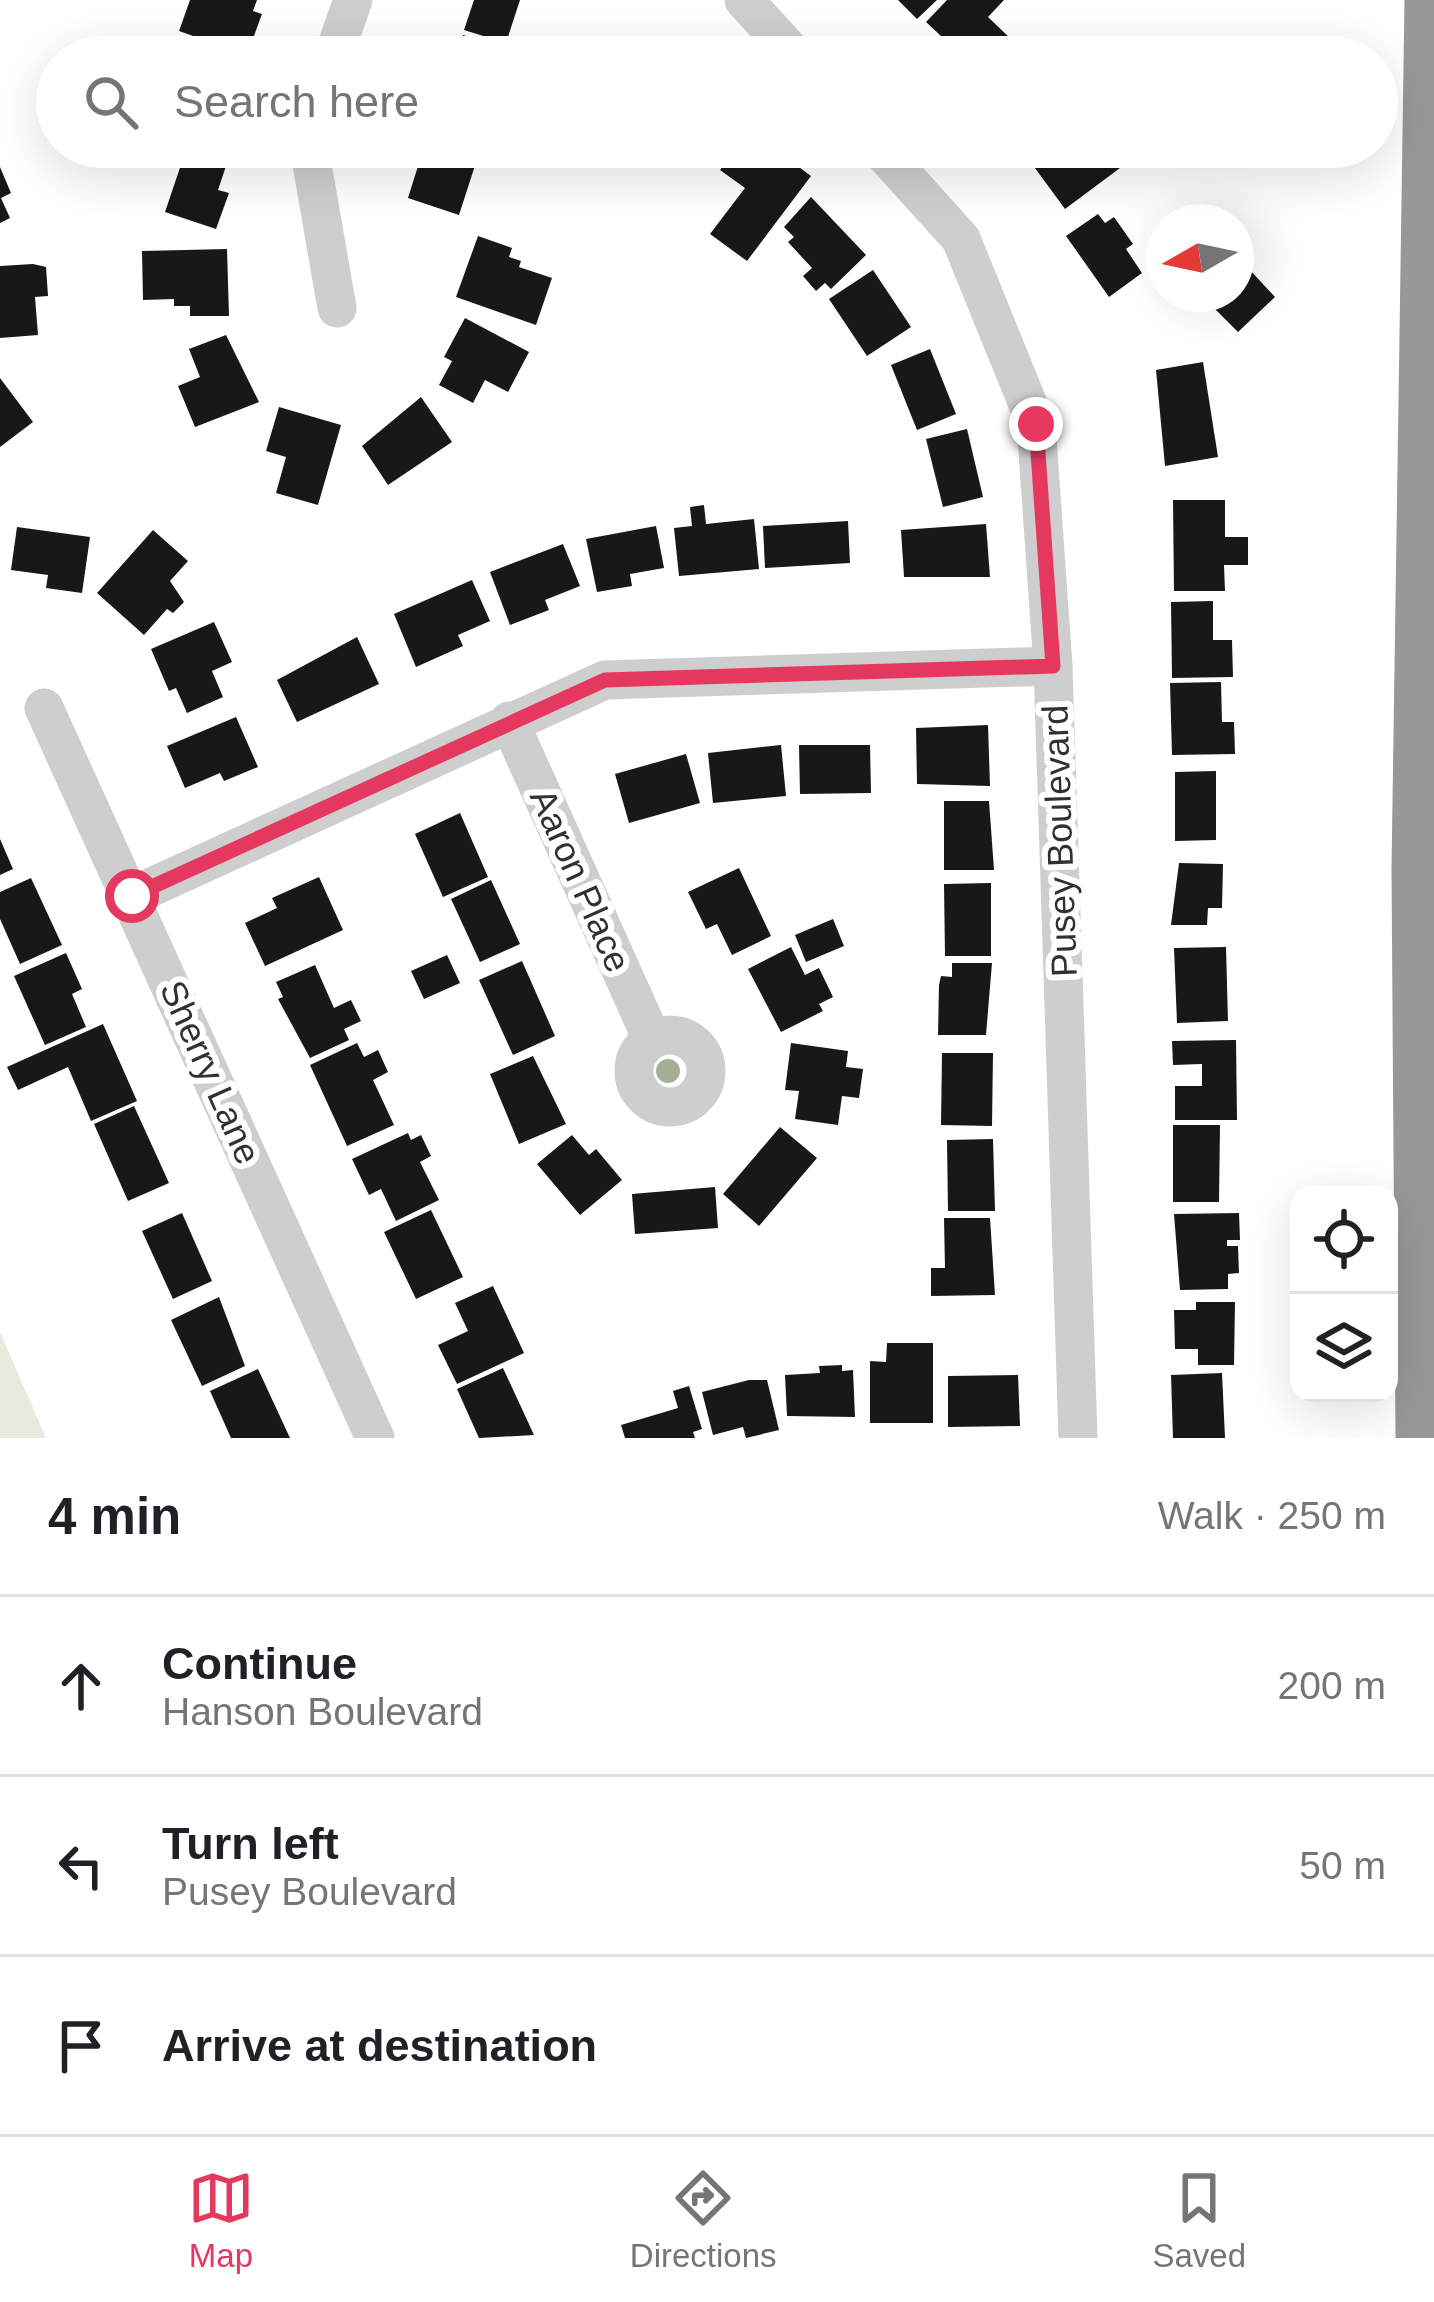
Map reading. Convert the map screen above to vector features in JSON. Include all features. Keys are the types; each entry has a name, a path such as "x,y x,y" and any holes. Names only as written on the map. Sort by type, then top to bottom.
{"highway":[{"path":"1424,1438 1420,868 1433,0"}],"street":[{"path":"340,36 353,0"},
{"path":"744,0 777,36"},
{"path":"313,168 337,308"},
{"name":"Pusey Boulevard","path":"897,168 961,239 1036,424 1053,666 1078,1438"},
{"path":"132,896 605,680 1053,666"},
{"name":"Sherry Lane","path":"44,708 375,1438"},
{"name":"Aaron Place","path":"509,721 652,1039"}],"shaded area":[{"path":"0,1332 46,1438 0,1438"}],"building":[{"path":"190,0 257,0 253,11 262,14 254,36 193,36 179,31"},
{"path":"474,0 520,0 508,36 464,30"},
{"path":"898,0 937,0 917,19"},
{"path":"947,0 1004,0 988,17 1008,36 941,36 926,22"},
{"path":"0,167 11,193 1,198 10,218 0,223"},
{"path":"180,168 225,168 218,190 229,193 216,229 165,212"},
{"path":"417,168 474,168 459,215 408,198"},
{"path":"800,168 811,176 747,261 710,234 745,188 720,170"},
{"path":"1035,168 1120,168 1065,209"},
{"path":"811,197 866,255 831,289 825,283 816,291 803,276 812,268 788,242 794,237 784,227"},
{"path":"1098,214 1105,223 1114,217 1133,244 1126,249 1142,273 1109,297 1066,236"},
{"path":"478,236 512,248 509,257 521,261 519,267 552,278 536,325 456,297"},
{"path":"227,249 229,316 190,316 190,306 174,306 174,299 143,300 142,251"},
{"path":"0,266 46,267 48,296 35,297 38,335 0,338"},
{"path":"873,270 911,327 867,356 829,299"},
{"path":"1254,274 1275,297 1238,332 1218,312 1254,312"},
{"path":"465,318 529,352 508,392 485,380 473,403 439,385 452,361 444,357"},
{"path":"226,335 259,402 195,427 178,386 200,377 189,349"},
{"path":"930,349 956,414 917,430 891,365"},
{"path":"1203,362 1218,457 1165,466 1156,370"},
{"path":"0,378 33,422 0,447"},
{"path":"421,397 452,442 388,485 362,446"},
{"path":"279,407 341,425 318,505 276,493 286,457 266,451"},
{"path":"967,429 983,497 943,507 926,439"},
{"path":"1173,500 1225,500 1225,537 1248,537 1248,565 1224,565 1225,591 1174,591"},
{"path":"704,505 706,524 754,519 759,569 679,576 674,528 692,526 690,507"},
{"path":"848,521 850,563 765,568 763,526"},
{"path":"986,524 990,577 904,577 901,530"},
{"path":"656,526 664,568 630,574 632,586 597,592 586,539"},
{"path":"17,527 90,537 82,593 46,588 48,575 11,570"},
{"path":"153,530 188,561 170,581 184,602 173,613 167,609 144,635 97,593"},
{"path":"563,544 580,586 545,600 549,610 510,625 490,572"},
{"path":"472,580 490,621 458,635 463,646 416,667 394,614"},
{"path":"1213,601 1213,640 1232,640 1233,677 1172,678 1171,602"},
{"path":"214,622 232,662 212,671 223,697 187,713 176,688 169,691 151,649"},
{"path":"357,637 379,684 297,722 277,680"},
{"path":"1221,682 1222,722 1234,722 1235,754 1172,755 1170,683"},
{"path":"236,717 258,767 224,781 220,773 185,788 167,746"},
{"path":"988,725 990,786 917,784 916,728"},
{"path":"781,745 786,796 713,803 708,753"},
{"path":"799,745 870,745 871,793 800,794"},
{"path":"686,754 700,803 629,823 615,774"},
{"path":"1216,771 1216,840 1175,841 1175,772"},
{"path":"944,801 989,801 994,870 944,870"},
{"path":"460,813 488,877 443,897 415,834"},
{"path":"0,839 13,869 0,875"},
{"path":"1179,863 1223,864 1222,908 1208,908 1207,925 1171,925"},
{"path":"739,868 771,936 732,955 717,924 706,929 688,892"},
{"path":"319,877 343,930 265,966 245,923 277,908 272,898"},
{"path":"31,878 62,945 20,964 0,919 0,892"},
{"path":"491,880 520,944 480,962 451,899"},
{"path":"991,883 991,956 945,956 944,884"},
{"path":"833,919 844,946 806,962 795,935"},
{"path":"791,947 805,975 819,968 833,997 819,1004 823,1011 781,1032 748,969"},
{"path":"1226,947 1228,1021 1177,1023 1174,948"},
{"path":"66,953 82,989 72,994 86,1027 45,1045 14,976"},
{"path":"447,955 460,983 424,999 411,971"},
{"path":"522,961 555,1036 513,1055 479,980"},
{"path":"952,963 992,963 986,1035 938,1035 939,985 941,976 952,977"},
{"path":"315,965 334,1008 351,1000 361,1021 344,1029 349,1040 310,1058 278,999 283,997 276,982"},
{"path":"103,1024 137,1101 91,1121 68,1067 18,1090 7,1067"},
{"path":"1236,1040 1237,1120 1175,1120 1175,1086 1202,1086 1202,1064 1173,1065 1172,1041"},
{"path":"357,1043 364,1057 378,1050 388,1072 373,1080 394,1125 347,1146 310,1065"},
{"path":"791,1043 848,1051 846,1067 863,1069 859,1098 842,1096 838,1125 795,1119 799,1091 785,1090"},
{"path":"942,1053 993,1053 992,1126 941,1125"},
{"path":"533,1056 566,1124 519,1144 490,1074"},
{"path":"134,1106 169,1183 128,1201 94,1124"},
{"path":"1173,1125 1220,1125 1219,1202 1173,1202"},
{"path":"780,1127 817,1158 759,1226 723,1194"},
{"path":"408,1133 411,1140 421,1135 431,1156 420,1162 439,1200 396,1221 381,1189 369,1195 352,1159"},
{"path":"572,1135 589,1155 596,1149 622,1180 580,1215 537,1164"},
{"path":"993,1139 995,1211 948,1211 947,1140"},
{"path":"715,1187 718,1228 635,1234 632,1194"},
{"path":"431,1210 463,1277 416,1299 384,1232"},
{"path":"182,1213 212,1281 173,1299 142,1231"},
{"path":"1239,1213 1240,1240 1227,1240 1227,1246 1238,1246 1239,1273 1228,1274 1228,1289 1180,1290 1174,1214"},
{"path":"944,1218 990,1218 995,1295 931,1296 931,1268 945,1268"},
{"path":"493,1286 524,1353 457,1384 438,1345 468,1331 455,1303"},
{"path":"219,1297 245,1366 202,1386 171,1320"},
{"path":"1196,1302 1235,1302 1234,1365 1198,1365 1198,1349 1175,1349 1174,1310 1196,1310"},
{"path":"887,1343 933,1343 933,1423 870,1423 870,1361 886,1362"},
{"path":"842,1365 842,1371 853,1370 855,1417 787,1416 785,1375 820,1373 819,1366"},
{"path":"503,1368 534,1435 479,1438 457,1389"},
{"path":"258,1369 290,1438 231,1438 210,1391"},
{"path":"1222,1373 1225,1438 1173,1438 1171,1375"},
{"path":"1018,1375 1020,1426 948,1427 948,1376"},
{"path":"767,1380 779,1430 746,1438 743,1427 713,1435 702,1392"},
{"path":"689,1386 702,1429 693,1432 695,1438 625,1438 621,1425 678,1408 673,1391"}],"route":[{"path":"132,896 605,680 1053,666 1036,424"}]}
